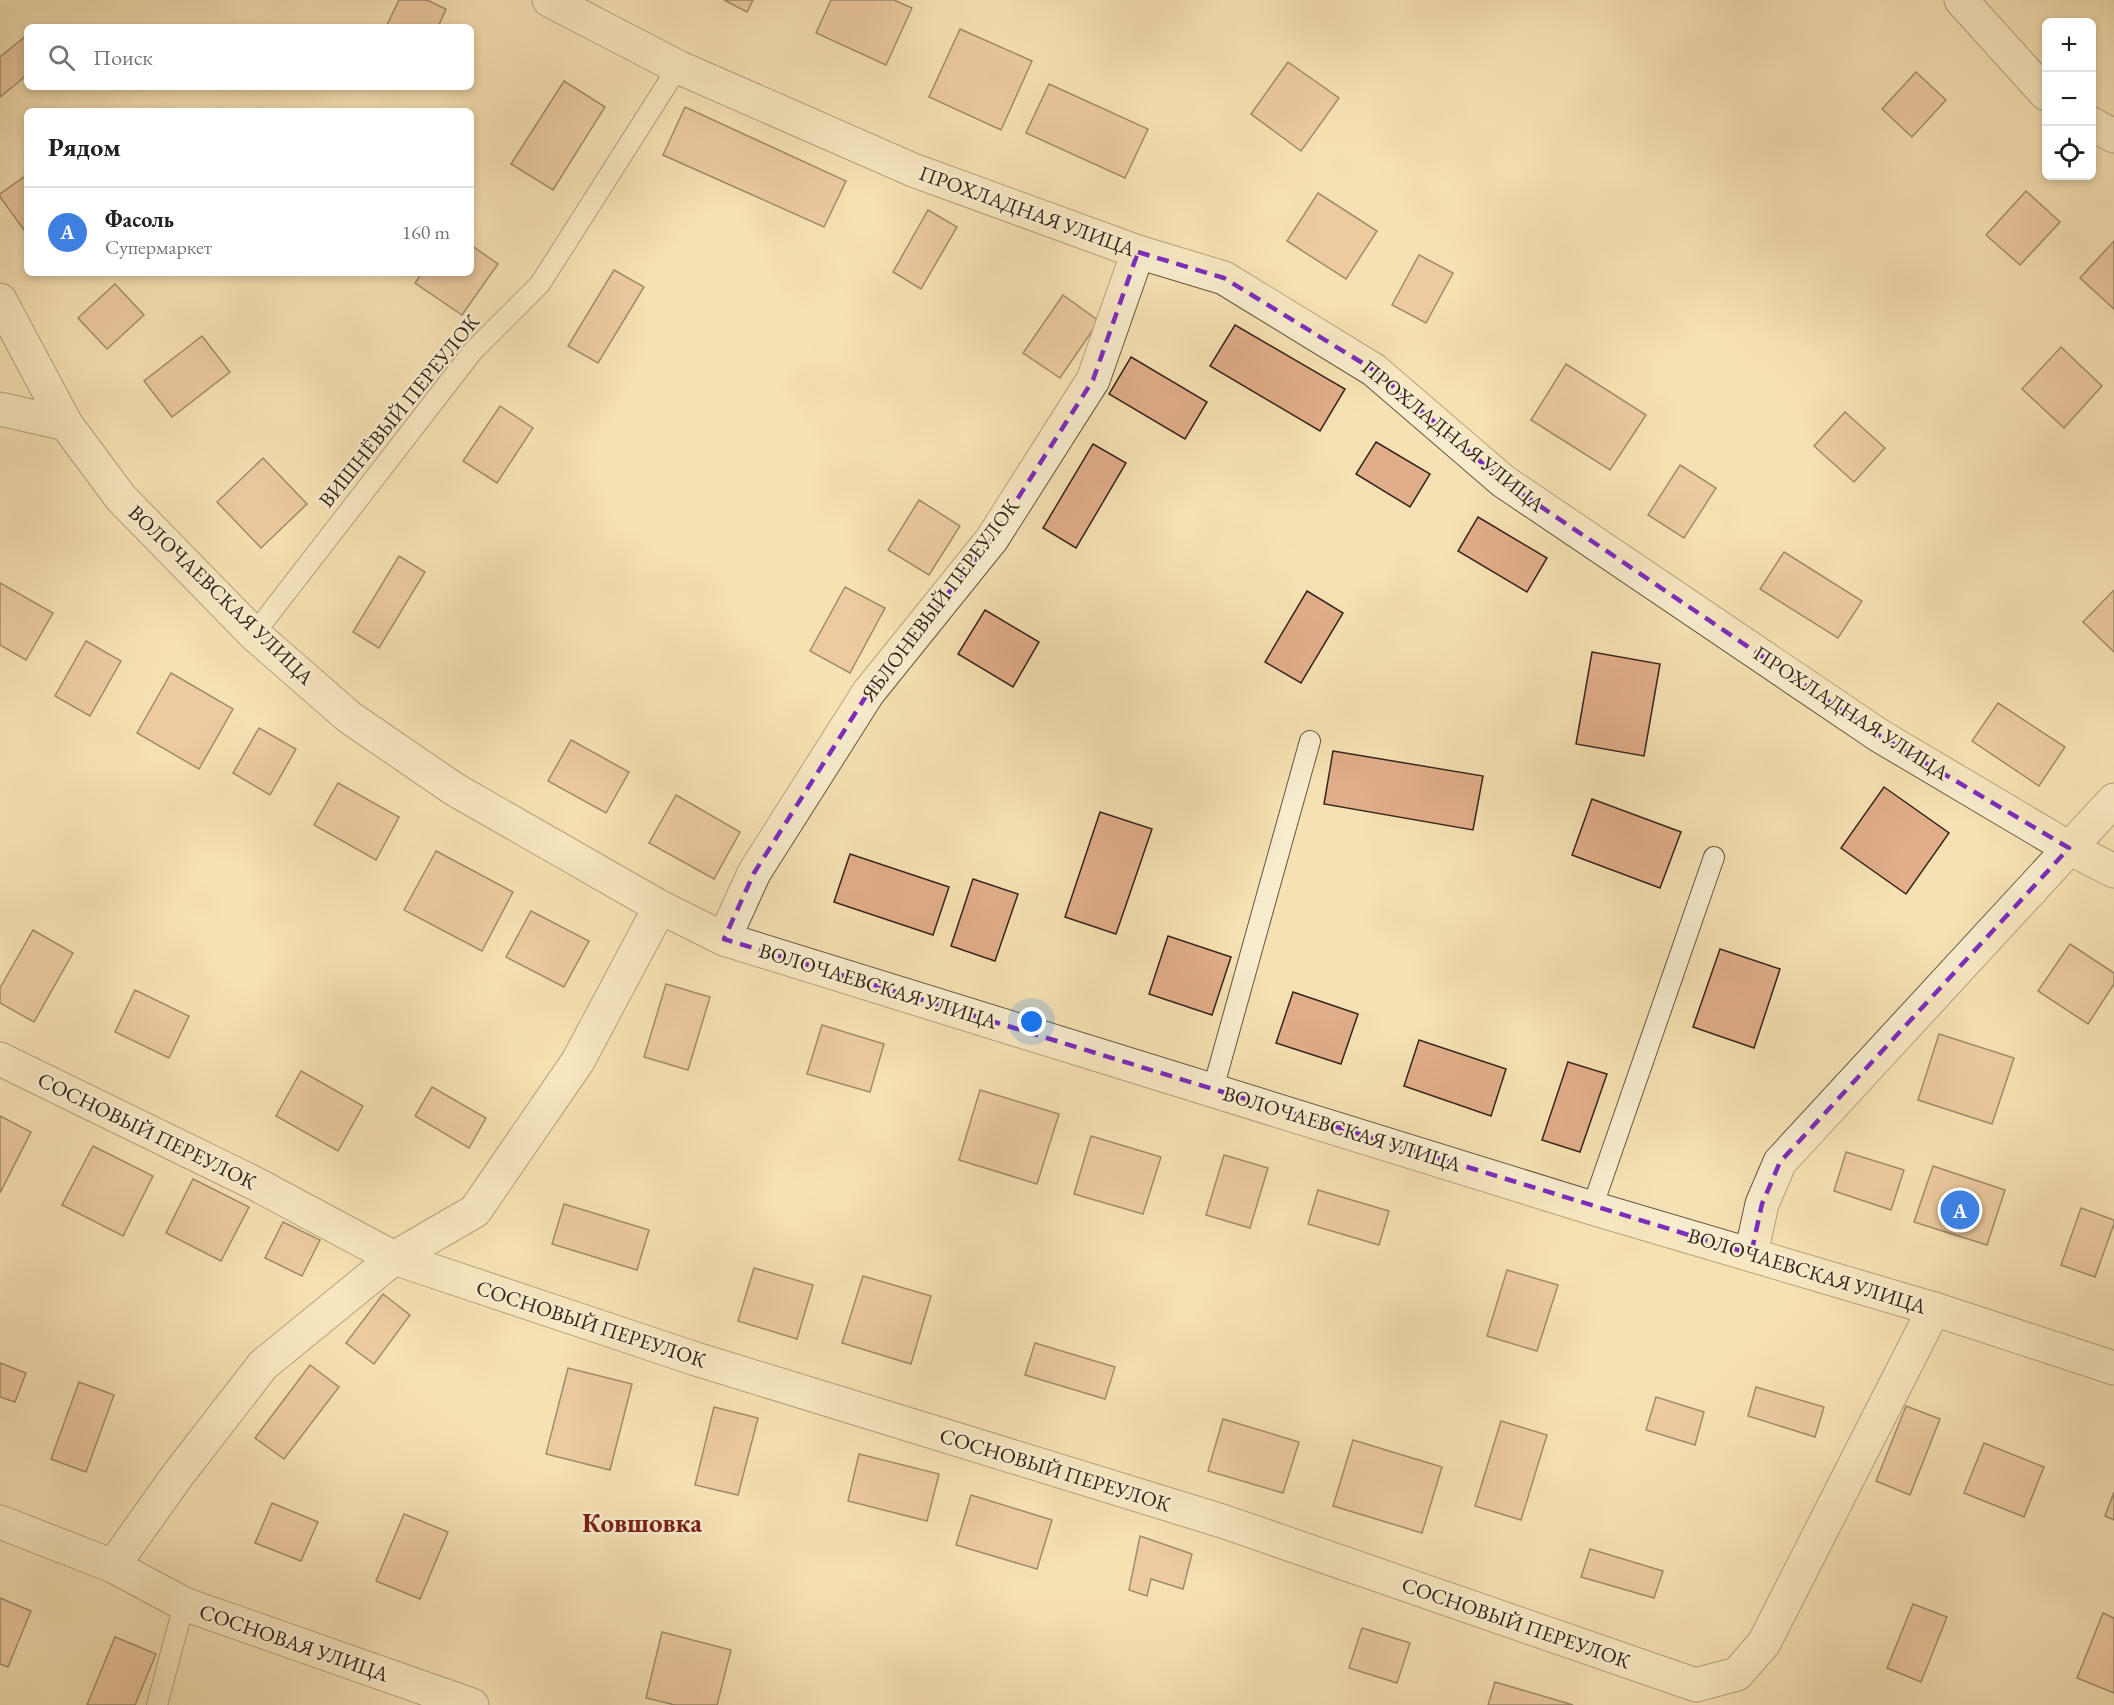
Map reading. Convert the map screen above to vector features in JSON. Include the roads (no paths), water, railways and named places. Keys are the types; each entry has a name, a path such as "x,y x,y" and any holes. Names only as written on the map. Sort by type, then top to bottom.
{"street":[{"name":"ПРОХЛАДНАЯ УЛИЦА","path":"549,0 678,67 913,170 1138,252 1224,278 1374,370 1503,481 1880,736 2069,848 2114,871"},
{"path":"1961,0 2042,90"},
{"path":"2095,126 2114,136"},
{"name":"ЯБЛОНЕВЫЙ ПЕРЕУЛОК","path":"724,939 754,873 868,693 992,539 1094,381 1138,252"},
{"name":"ВОЛОЧАЕВСКАЯ УЛИЦА","path":"0,300 66,424 121,498 255,634 349,717 454,789 660,907 724,939 1592,1208 1934,1309 2114,1368"},
{"path":"0,409 66,424"},
{"path":"1751,1254 1762,1204 1780,1162 2114,800"},
{"path":"113,1566 177,1476 263,1365 394,1258 475,1211 578,1061 660,907"},
{"name":"СОСНОВЫЙ ПЕРЕУЛОК","path":"0,1059 255,1183 394,1258 696,1359 1222,1521 1696,1685 1737,1674 1764,1643 1934,1309"},
{"name":"СОСНОВАЯ УЛИЦА","path":"0,1522 113,1566 184,1605 472,1705"}],"lane":[{"name":"ВИШНЁВЫЙ ПЕРЕУЛОК","path":"255,634 473,351 540,284 678,67"},
{"path":"1213,1089 1310,741"},
{"path":"1592,1208 1714,857"},
{"name":"СОСНОВАЯ УЛИЦА","path":"157,1705 184,1605"}],"place":[{"name":"Фасоль","path":"1960,1210"}],"district":[{"name":"Ковшовка","path":"642,1523"}]}
